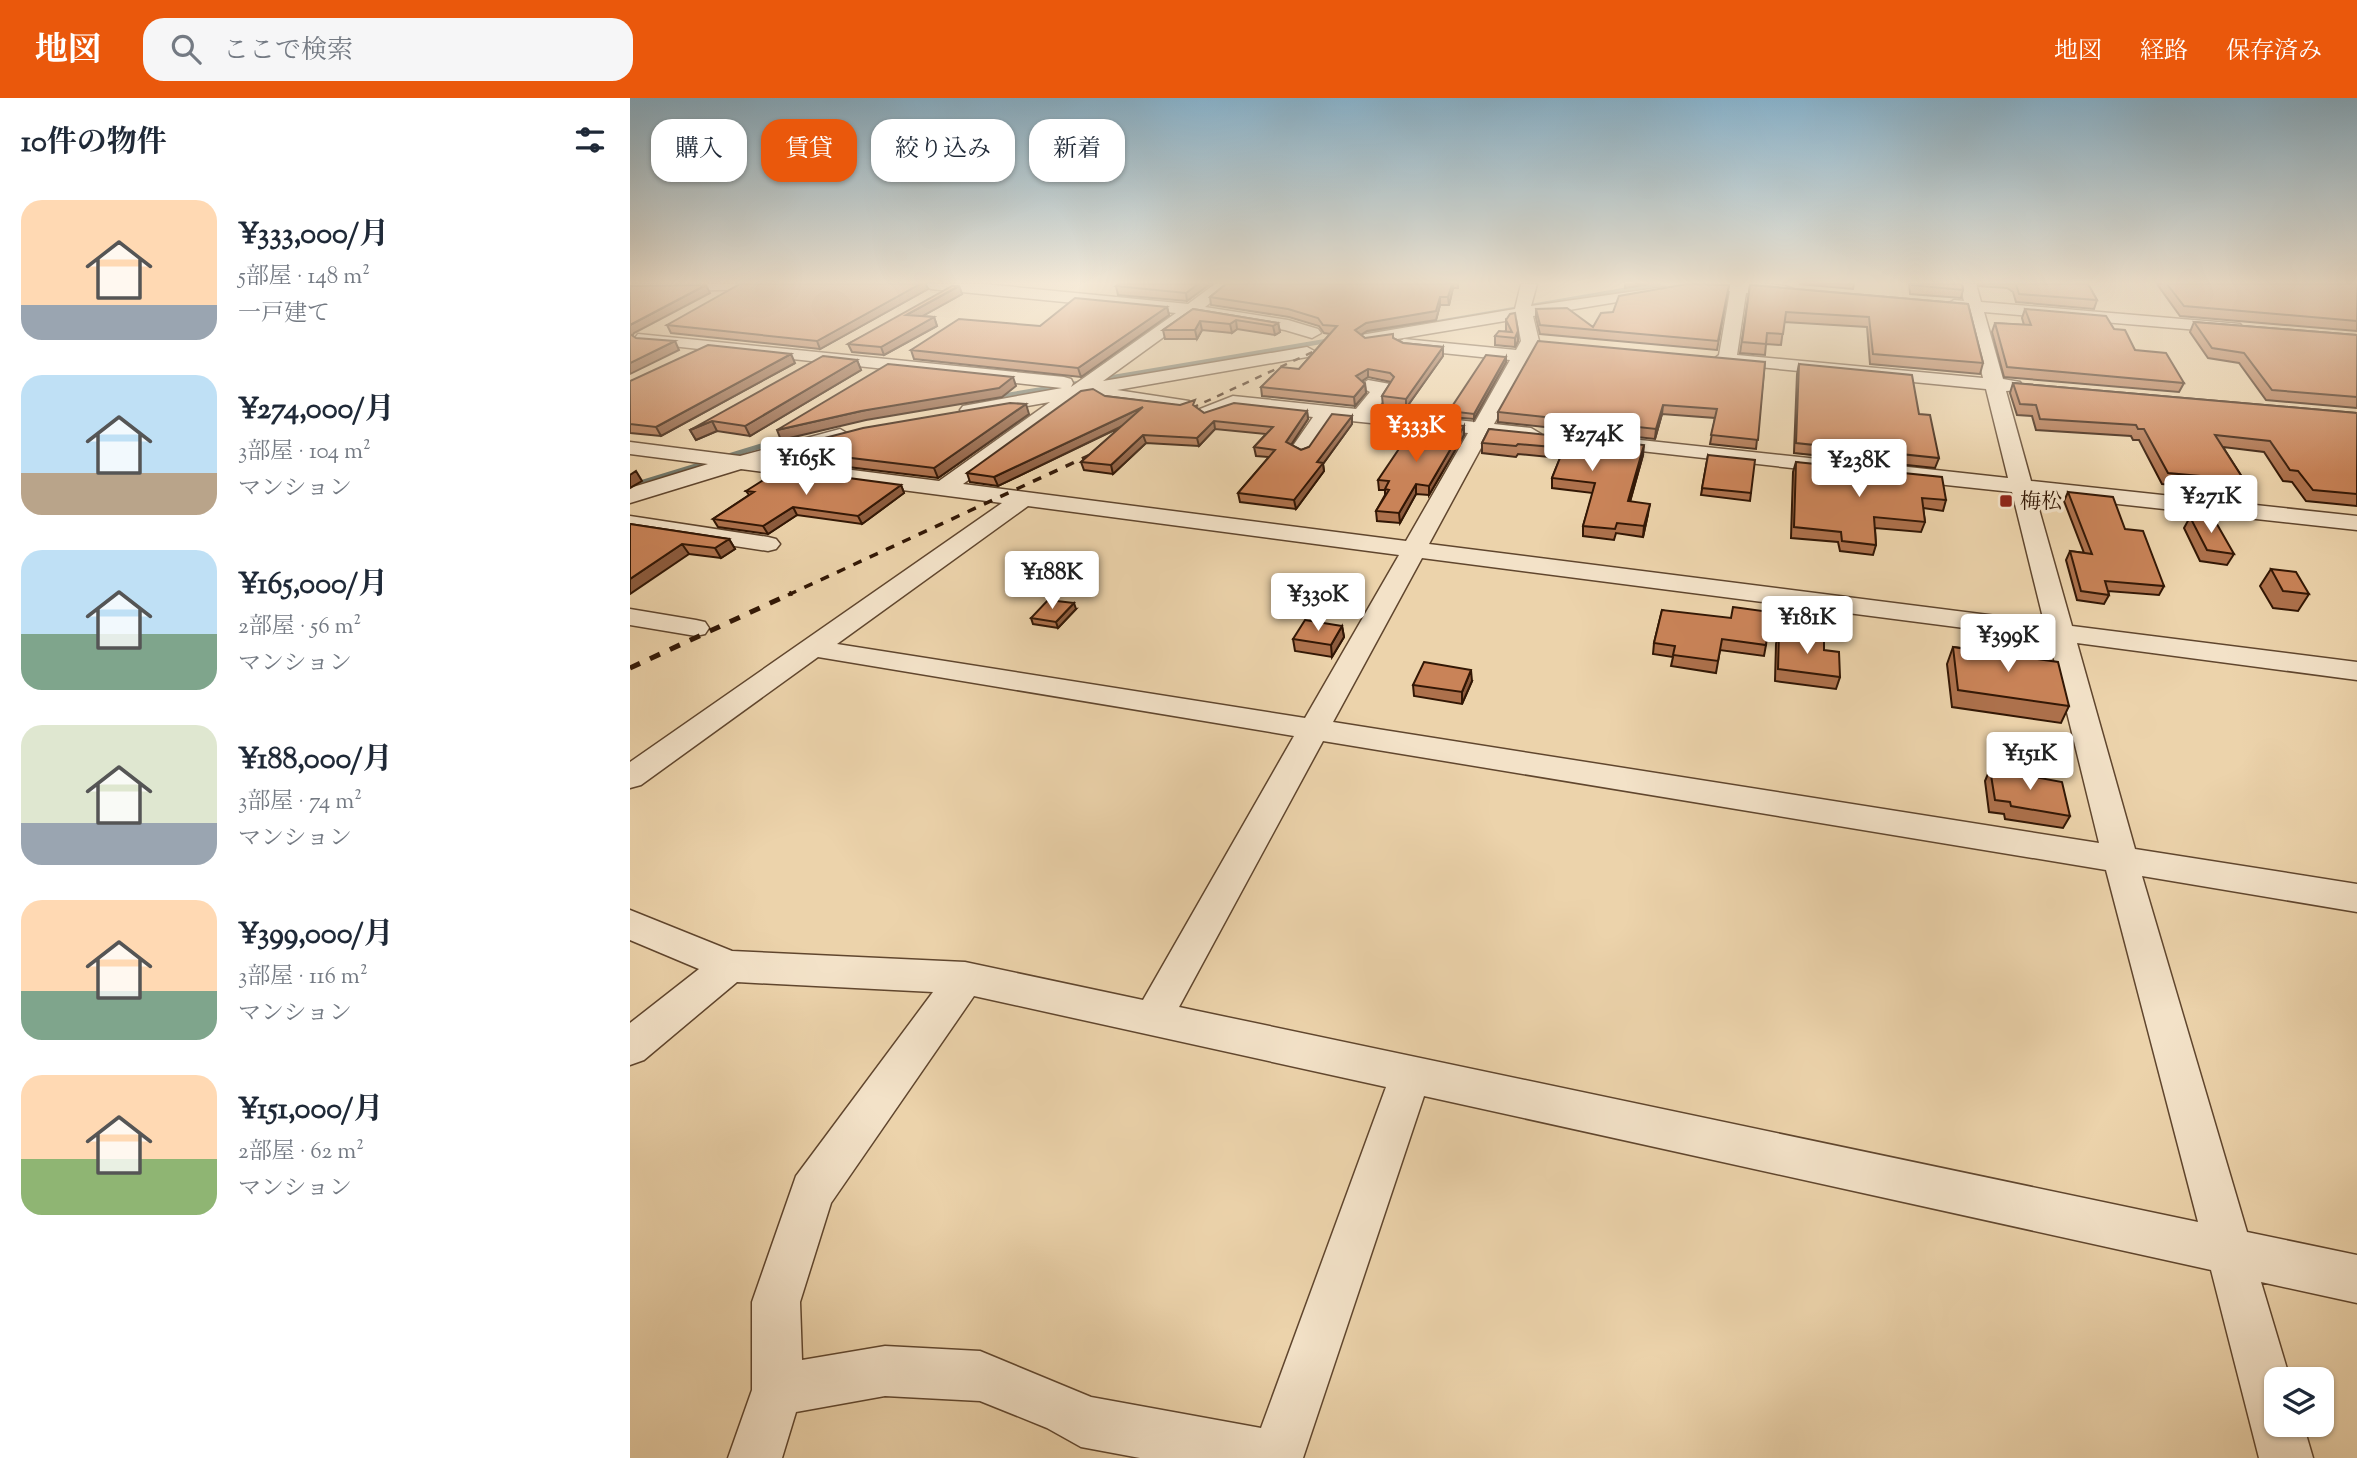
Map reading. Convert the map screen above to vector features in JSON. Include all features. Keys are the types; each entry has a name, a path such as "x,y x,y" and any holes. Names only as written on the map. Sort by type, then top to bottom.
{"street":[{"path":"675,362 704,347"},
{"path":"731,347 1081,388 1182,405"},
{"path":"800,371 844,347"},
{"path":"865,378 916,347"},
{"path":"942,489 1137,347"},
{"path":"944,415 1282,347"},
{"path":"1153,1018 1480,429 1530,347"},
{"path":"1727,360 1729,347"},
{"path":"1985,347 2120,858 2264,1376"},
{"path":"1700,357 2037,388"},
{"path":"1361,416 1383,388 1368,386"},
{"path":"1207,413 1233,402 1548,436"},
{"path":"1301,450 1326,412"},
{"path":"630,496 737,462 855,432"},
{"path":"714,459 752,446 775,433"},
{"path":"630,466 679,438"},
{"path":"1589,440 2357,523"},
{"path":"630,449 2357,671"},
{"path":"630,777 1023,499"},
{"path":"630,523 768,544"},
{"path":"630,617 696,628"},
{"path":"813,648 2357,898"},
{"path":"630,924 730,966 965,978 2357,1279"},
{"path":"630,1047 730,966"},
{"path":"755,1458 778,1390 776,1302 812,1192 965,978"},
{"path":"778,1390 885,1371 980,1376 1065,1409 1081,1421 1276,1457 1410,1074"},
{"path":"2281,1437 2287,1458"}],"building":[{"path":"630,347 662,347 630,363"},
{"path":"703,347 791,354 656,427 630,424 630,381"},
{"path":"915,347 1108,347 1078,368 911,350"},
{"path":"1318,347 1443,347 1406,399 1382,396 1394,377 1390,373 1368,369 1356,376 1365,384 1354,397 1261,387 1281,367 1299,369"},
{"path":"1534,347 1608,347 1765,362 1758,440 1711,435 1717,409 1663,405 1656,429 1498,412"},
{"path":"1872,347 1979,347 1983,363 1873,354"},
{"path":"2002,347 2134,347 2135,350 2166,353 2184,383 2007,367"},
{"path":"2357,347 2357,397 2272,390 2244,353 2212,348"},
{"path":"1486,355 1506,357 1474,414 1449,411"},
{"path":"823,356 857,360 745,426 712,421 690,430"},
{"path":"888,364 1013,377 999,388 861,411 777,430"},
{"path":"1799,364 1912,375 1919,414 1930,415 1939,458 1796,443"},
{"path":"2013,383 2357,413 2357,494 2313,490 2298,471 2290,470 2270,441 2215,435 2244,480 2168,473 2144,429 2138,429 2136,425 2040,419 2036,405 2020,404"},
{"path":"1093,389 1105,396 1180,405 1195,400 1193,405 1204,413 1234,403 1307,411 1286,442 1301,450 1309,447 1332,414 1352,416 1317,462 1323,463 1294,500 1238,493 1275,450 1254,447 1273,427 1214,421 1197,438 1143,435 1111,465 1081,462 1143,407 994,477 967,473 1081,391"},
{"path":"1010,403 1026,404 934,468 802,452 809,448 794,446 863,428"},
{"path":"1439,423 1464,426 1429,486 1416,484 1399,513 1376,511 1389,490 1385,489 1389,481 1378,480 1411,431 1432,434"},
{"path":"1489,429 1644,445 1628,501 1650,504 1644,526 1617,523 1615,529 1583,526 1595,483 1552,478 1564,448 1482,443"},
{"path":"1708,455 1755,460 1751,493 1702,488"},
{"path":"1796,462 1942,477 1946,500 1922,498 1925,522 1874,517 1876,545 1842,541 1841,532 1794,527"},
{"path":"781,469 901,485 858,516 793,507 763,526 713,519 754,492 746,491"},
{"path":"2068,492 2113,497 2125,529 2143,531 2164,586 2105,581 2109,595 2081,591 2070,551 2092,554"},
{"path":"2190,517 2214,519 2234,554 2207,550"},
{"path":"630,524 729,539 715,548 682,544 630,579"},
{"path":"2271,569 2296,572 2309,594 2283,591"},
{"path":"1048,600 1074,603 1056,622 1031,618"},
{"path":"1733,607 1770,612 1766,645 1722,639 1718,661 1673,655 1675,646 1654,643 1662,610 1731,618"},
{"path":"1305,620 1342,626 1331,645 1293,639"},
{"path":"1779,633 1824,639 1824,650 1839,652 1840,677 1778,669"},
{"path":"1965,640 2021,648 2023,657 2058,662 2069,706 1958,690 1953,647 1966,649"},
{"path":"1424,662 1471,670 1462,692 1413,685"},
{"path":"1990,769 2062,782 2070,816 2011,806 2010,802 1995,800"}],"waterway":[{"path":"996,397 1288,347"},
{"path":"630,486 791,437"}],"railway":[{"path":"1179,414 1322,347"},
{"path":"788,595 1103,449"},
{"path":"630,668 792,593"}],"place":[{"name":"梅松","path":"2006,501"}]}
